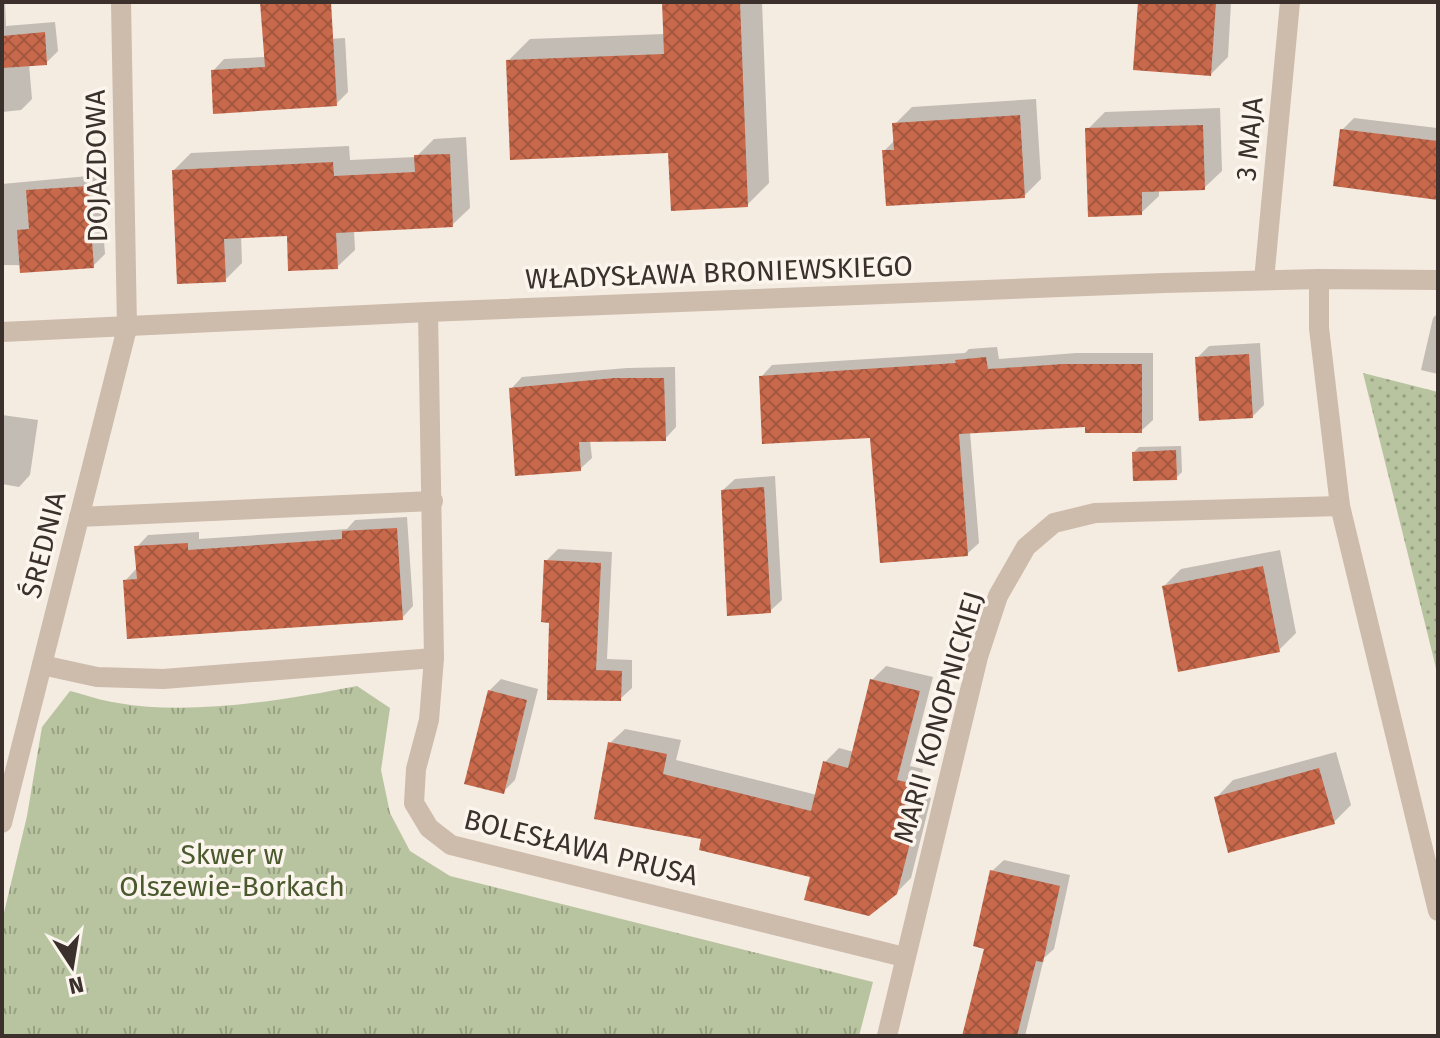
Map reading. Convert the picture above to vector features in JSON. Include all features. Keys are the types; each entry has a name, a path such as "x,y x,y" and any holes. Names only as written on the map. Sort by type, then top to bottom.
{"street":[{"name":"DOJAZDOWA","path":"121,2 127,328"},
{"name":"3 MAJA","path":"1264,280 1290,2"},
{"path":"1319,279 1319,328 1340,506 1438,911"},
{"name":"WŁADYSŁAWA BRONIEWSKIEGO","path":"2,332 428,312 1264,280 1438,280"},
{"name":"BOLESŁAWA PRUSA","path":"428,312 434,658 429,720 416,769 414,803 429,828 451,845 904,957"},
{"name":"ŚREDNIA","path":"2,823 127,328"},
{"path":"79,517 433,501"},
{"name":"MARII KONOPNICKIEJ","path":"887,1036 978,657 998,596 1026,547 1054,523 1095,513 1340,506"},
{"path":"42,665 97,677 163,679 434,658"}],"green space":[{"path":"1363,373 1438,392 1438,676"},
{"name":"Skwer w Olszewie-Borkach","path":"357,686 390,708 381,770 390,813 410,851 450,876 873,982 859,1036 2,1036 2,921 27,816 42,727 70,691 112,702 176,708 238,705"}],"building":[{"path":"260,2 331,2 337,106 213,114 211,70 265,67"},
{"path":"662,2 740,2 748,207 671,211 668,153 510,160 506,60 664,54"},
{"path":"1138,2 1216,2 1211,76 1133,70"},
{"path":"45,32 47,65 2,68 2,36"},
{"path":"1020,115 1025,198 886,206 882,150 894,150 892,123"},
{"path":"1203,125 1205,190 1142,192 1142,215 1088,217 1085,128"},
{"path":"1340,129 1438,141 1438,200 1333,186"},
{"path":"450,154 453,227 336,233 338,269 288,271 287,236 224,239 226,282 177,284 172,170 333,162 334,176 415,172 414,155"},
{"path":"88,186 94,268 20,273 17,230 29,229 26,190"},
{"path":"1249,354 1253,418 1199,421 1195,357"},
{"path":"986,357 988,369 1063,364 1142,364 1142,433 1085,433 1085,427 959,434 968,556 880,563 870,438 762,444 759,376 956,363 955,360"},
{"path":"614,378 664,378 666,441 579,442 581,471 515,476 509,388"},
{"path":"1176,450 1177,480 1133,481 1132,452"},
{"path":"764,487 771,613 727,616 721,490"},
{"path":"397,528 403,620 127,639 123,580 137,579 134,546 188,543 188,550 342,539 342,531"},
{"path":"544,560 601,563 596,670 622,671 621,701 547,700 549,623 541,622"},
{"path":"1263,566 1280,652 1178,672 1162,586"},
{"path":"870,679 920,691 897,780 910,783 904,808 918,812 897,894 869,916 804,900 810,877 699,850 701,839 594,819 608,742 667,754 663,774 811,811 823,761 848,768"},
{"path":"488,690 527,700 504,794 464,784"},
{"path":"1319,768 1335,824 1228,853 1214,797"},
{"path":"990,870 1060,886 1043,962 1036,961 1017,1036 962,1036 984,949 973,946"}]}
